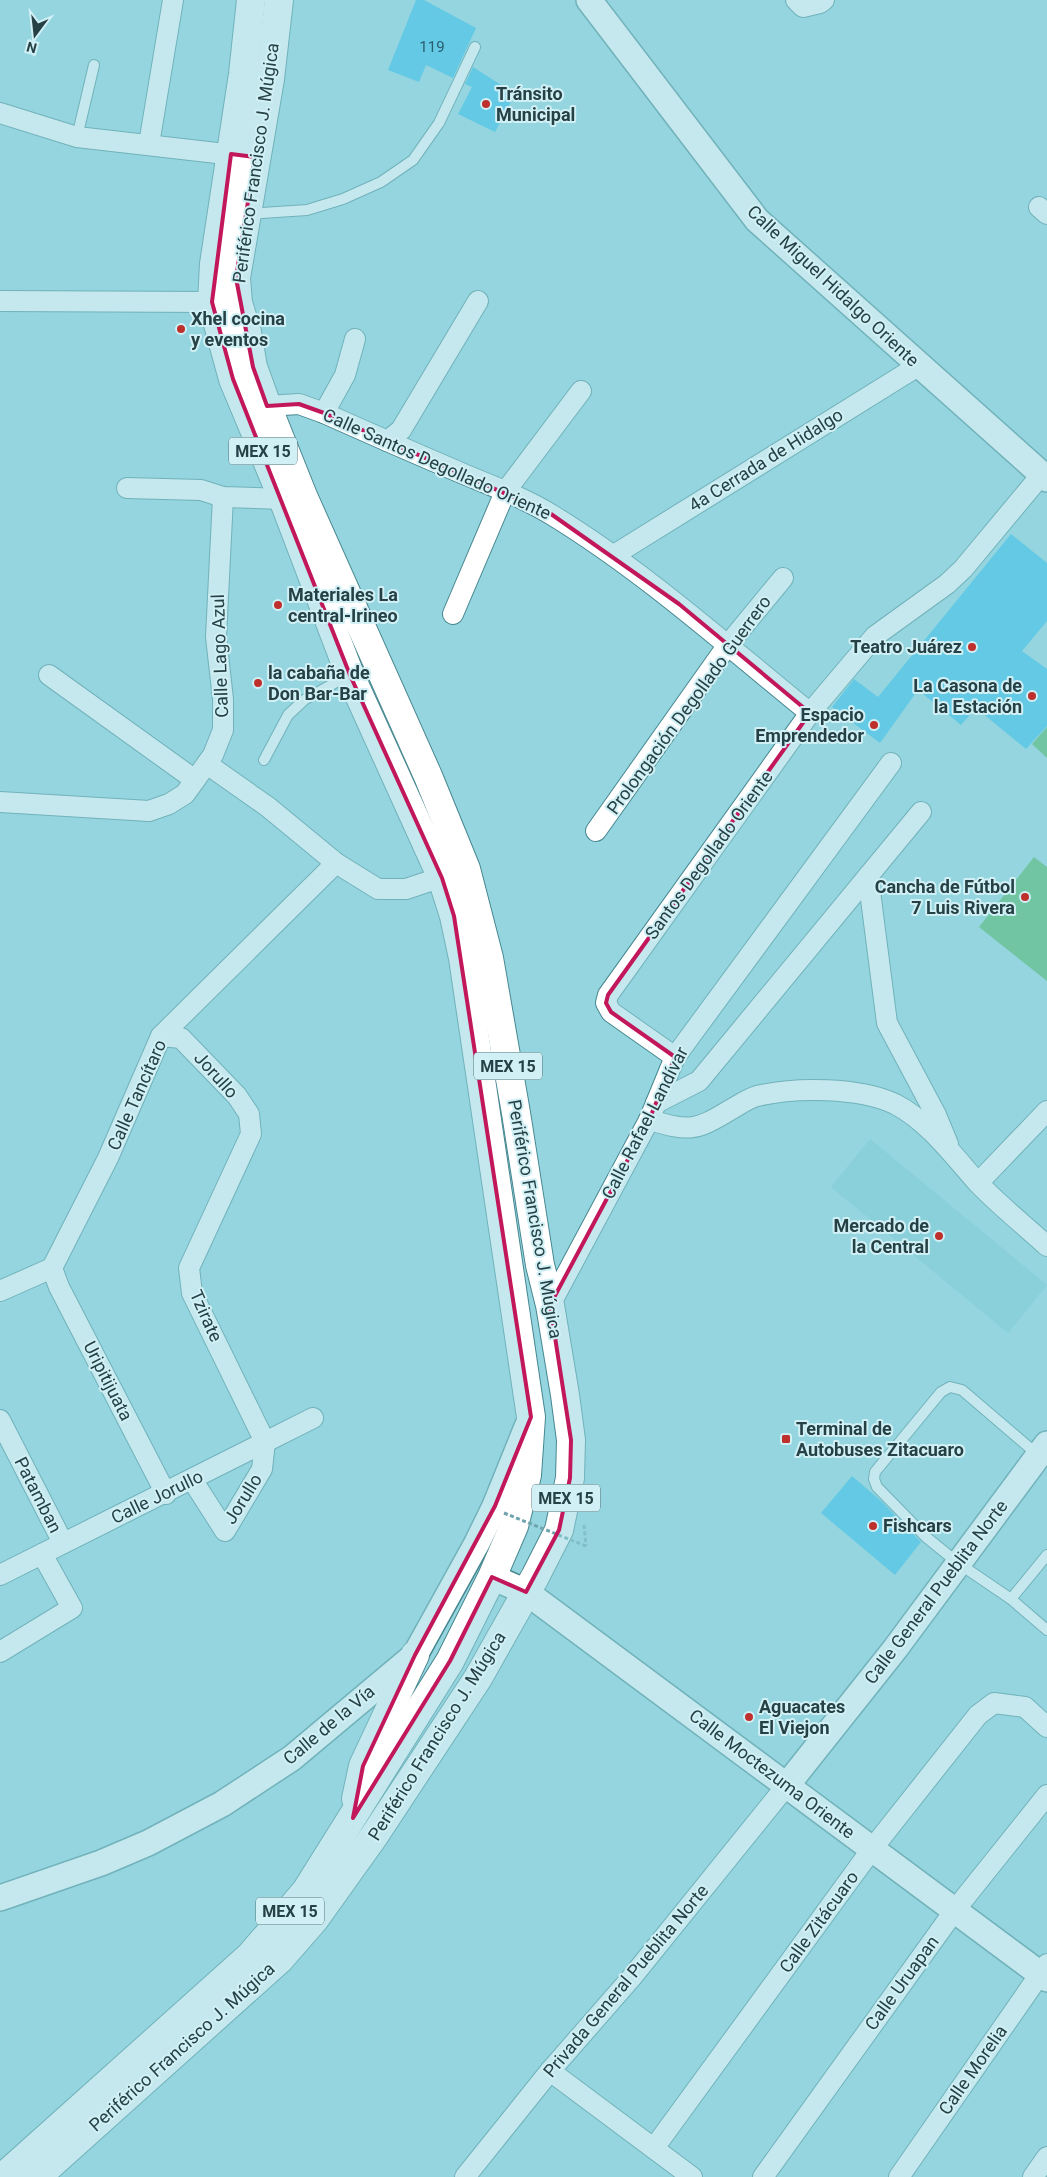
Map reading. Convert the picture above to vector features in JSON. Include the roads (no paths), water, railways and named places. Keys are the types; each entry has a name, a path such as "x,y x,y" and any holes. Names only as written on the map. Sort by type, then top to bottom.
{"main road":[{"name":"Periférico Francisco J. Múgica","path":"4,2177 250,1956 306,1892 450,1661 492,1577 514,1526 527,1475 529,1407 463,958 454,916 454,873 428,776 303,496 253,367 247,332 238,302 236,278 247,214 243,156 243,74 251,0"},
{"name":"Periférico Francisco J. Múgica","path":"37,2177 280,1959 314,1920 374,1836 478,1678 559,1530 570,1478 571,1440 565,1395 550,1306 540,1264 489,958 454,873 350,674 283,498 233,379 212,302 214,264 243,156 270,79 279,0"},
{"path":"529,1407 565,1395"},
{"path":"353,1818 363,1766 415,1655"}],"street":[{"path":"149,144 173,0"},
{"name":"Calle Miguel Hidalgo Oriente","path":"589,0 757,220 918,366 1044,476"},
{"path":"796,0 803,7 820,3 824,0"},
{"path":"0,113 78,137 243,156"},
{"path":"0,301 212,302"},
{"path":"387,441 401,430 478,301"},
{"path":"324,413 345,375 355,339"},
{"name":"4a Cerrada de Hidalgo","path":"614,555 918,366"},
{"path":"452,614 505,492 581,391"},
{"name":"Calle Santos Degollado Oriente","path":"267,406 299,404 324,413 551,514 614,555 626,567 679,604 727,646 810,713"},
{"name":"Santos Degollado Oriente","path":"675,1057 611,1012 606,1004 608,995 810,713 874,636 946,584 963,569 1044,476"},
{"path":"127,488 201,490 223,497 283,498"},
{"name":"Calle Lago Azul","path":"0,802 149,811 169,804 185,794 207,764 223,730 223,699 216,637 223,497"},
{"name":"Prolongación Degollado Guerrero","path":"596,831 727,646 783,578"},
{"path":"49,675 195,780"},
{"name":"Calle Rafael Landívar","path":"550,1306 652,1111 675,1057 827,853 891,763"},
{"path":"207,764 268,807 336,863 378,889 406,889 454,873"},
{"path":"921,812 699,1081 652,1111 679,1128 692,1128 705,1125 749,1098 780,1090 814,1089 866,1095 895,1104 923,1125 952,1152 978,1183 1047,1246"},
{"name":"Calle Tancítaro","path":"52,1268 108,1158 162,1036 336,863"},
{"path":"868,876 887,1023 936,1115 952,1152"},
{"name":"Jorullo","path":"162,1036 182,1038 224,1080 249,1114 251,1134"},
{"path":"978,1183 1047,1111"},
{"name":"Tzirate","path":"251,1134 190,1268 192,1293 266,1442"},
{"path":"0,1291 52,1268"},
{"name":"Uripitijuata","path":"52,1268 59,1288 166,1494"},
{"name":"Calle de la Vía","path":"0,1898 101,1863 148,1843 222,1804 292,1758 415,1655 477,1544 495,1506 529,1407"},
{"name":"Calle Jorullo","path":"0,1575 62,1543 193,1481 314,1418"},
{"name":"Patamban","path":"0,1420 62,1543"},
{"name":"Jorullo","path":"193,1481 225,1531 262,1469 266,1442"},
{"name":"Calle General Pueblita Norte","path":"787,1785 895,1649 1043,1450"},
{"path":"0,1652 72,1608 42,1554"},
{"name":"Calle Moctezuma Oriente","path":"492,1577 526,1592 955,1910 1044,1972"},
{"name":"Calle Zitácuaro","path":"654,2148 872,1849 978,1715 994,1703 1025,1707 1047,1727"},
{"name":"Privada General Pueblita Norte","path":"465,2177 550,2071 632,1977 787,1785"},
{"name":"Calle Uruapan","path":"763,2177 955,1910 1047,1795"},
{"name":"Calle Morelia","path":"898,2177 1044,1972"},
{"path":"550,2071 692,2177"},
{"path":"1033,2177 1047,2157"}],"lane":[{"path":"247,214 307,210 343,199 381,182 412,160 439,123 475,47"},
{"path":"78,137 94,65"},
{"path":"264,760 288,715 304,700 350,674"},
{"path":"1043,1450 962,1390 950,1387 941,1392 875,1472 874,1479 877,1487 926,1537 958,1563 1011,1599 1047,1630"},
{"path":"1011,1599 1047,1555"}],"place":[{"name":"Tránsito Municipal","path":"486,104"},
{"name":"Xhel cocina y eventos","path":"181,329"},
{"name":"Materiales La central-Irineo","path":"278,605"},
{"name":"Teatro Juárez","path":"972,647"},
{"name":"la cabaña de Don Bar-Bar","path":"258,683"},
{"name":"La Casona de la Estación","path":"1032,696"},
{"name":"Espacio Emprendedor","path":"874,725"},
{"name":"Cancha de Fútbol 7 Luis Rivera","path":"1025,897"},
{"name":"Mercado de la Central","path":"939,1236"},
{"name":"Terminal de Autobuses Zitacuaro","path":"786,1439"},
{"name":"Fishcars","path":"873,1526"},
{"name":"Aguacates El Viejon","path":"749,1717"}]}
